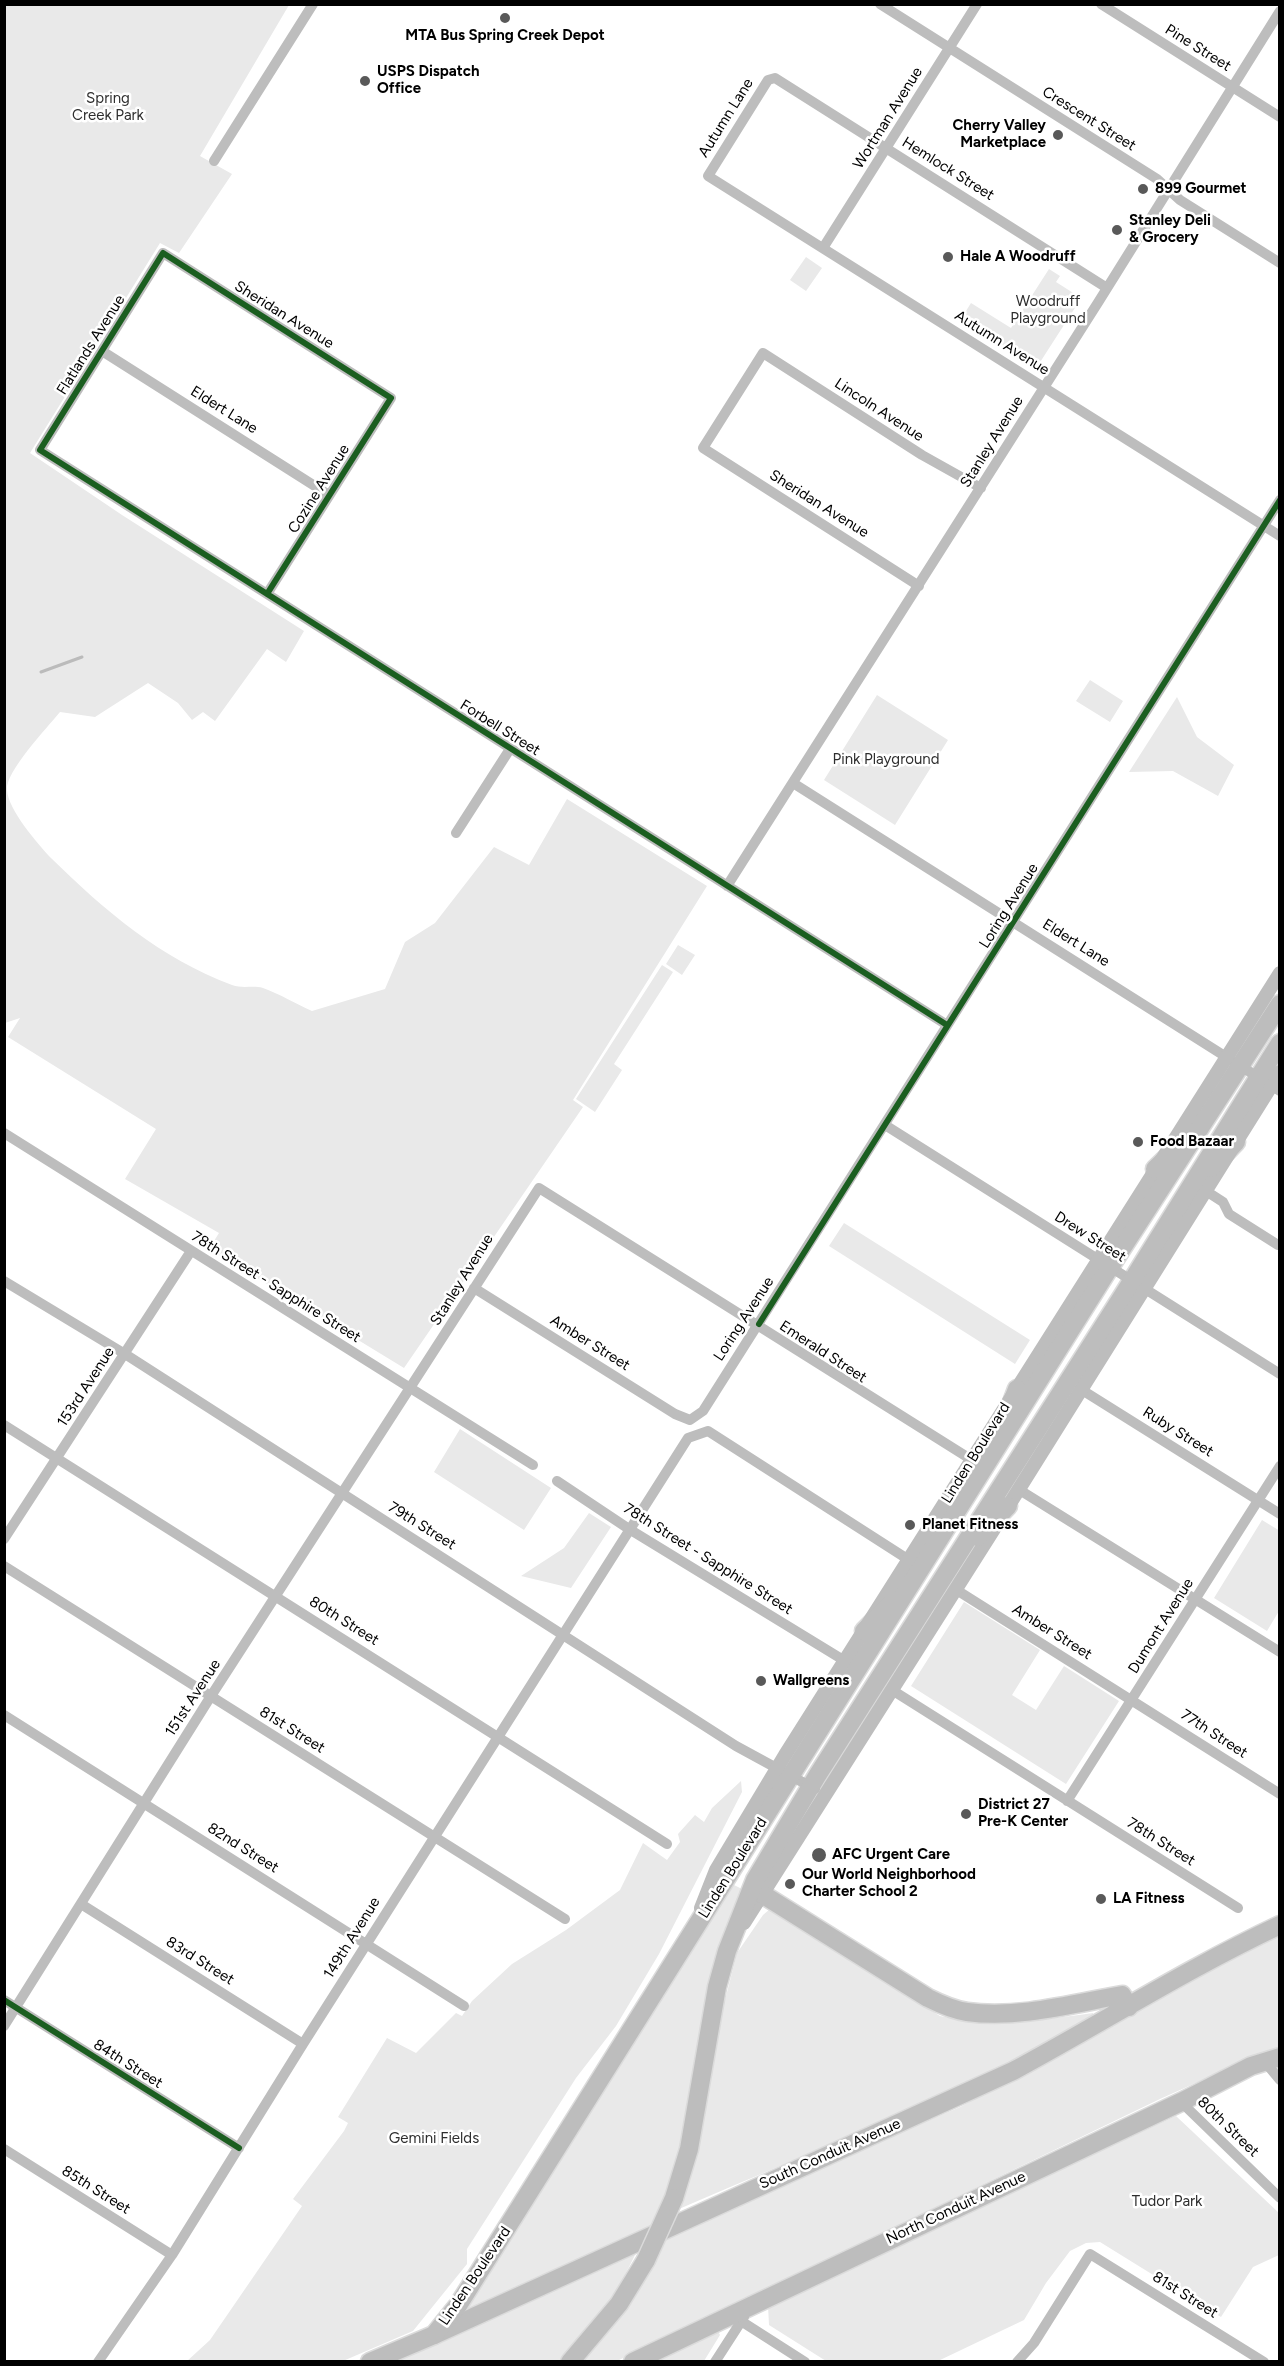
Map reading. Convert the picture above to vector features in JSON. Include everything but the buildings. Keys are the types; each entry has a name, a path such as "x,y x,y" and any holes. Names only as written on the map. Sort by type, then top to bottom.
{"main road":[{"name":"Linden Boulevard","path":"434,2335 453,2313 687,1941 784,1773 913,1583 981,1461 1104,1263 1206,1119 1233,1062 1280,1004"},
{"name":"Linden Boulevard","path":"570,2361 618,2304 646,2260 674,2198 689,2148 717,1987 727,1951 757,1891 950,1566 1139,1285 1186,1192 1269,1085 1280,1043"},
{"path":"1155,1169 1206,1119"},
{"path":"1186,1192 1236,1142"},
{"path":"981,1461 1017,1389"},
{"path":"950,1566 1008,1506"},
{"path":"864,1631 913,1583"},
{"path":"757,1891 900,1982 954,2009 968,2012 1025,2011 1125,2001"},
{"name":"South Conduit Avenue","path":"370,2361 434,2335 1013,2071 1125,2001 1280,1924"},
{"name":"North Conduit Avenue","path":"633,2361 735,2318 752,2304 1272,2060"}],"street":[{"path":"214,161 313,4"},
{"name":"Crescent Street","path":"880,4 1156,179 1280,262"},
{"name":"Wortman Avenue","path":"823,248 977,4"},
{"name":"Pine Street","path":"1101,4 1280,117"},
{"name":"Stanley Avenue","path":"727,886 981,488 1280,11"},
{"name":"Hemlock Street","path":"771,77 1107,288"},
{"name":"Autumn Lane","path":"708,176 771,77"},
{"name":"Autumn Avenue","path":"708,176 1280,536"},
{"name":"Flatlands Avenue","path":"40,450 163,253"},
{"name":"Sheridan Avenue","path":"163,253 391,398"},
{"name":"Eldert Lane","path":"102,351 329,495"},
{"name":"Lincoln Avenue","path":"703,448 763,353 922,455 981,488"},
{"name":"Cozine Avenue","path":"267,594 391,398"},
{"name":"Sheridan Avenue","path":"703,448 919,586"},
{"name":"Forbell Street","path":"40,450 947,1025"},
{"name":"Loring Avenue","path":"690,1420 703,1411 759,1324 1280,500"},
{"path":"456,833 510,748"},
{"name":"Eldert Lane","path":"793,783 1269,1085"},
{"name":"Linden Boulevard","path":"1017,1389 1104,1263 1155,1169 1233,1062 1280,973"},
{"name":"Linden Boulevard","path":"818,1790 892,1690 1082,1390 1139,1285 1206,1191 1269,1085 1280,1072"},
{"name":"Drew Street","path":"885,1125 1280,1374"},
{"name":"78th Street - Sapphire Street","path":"4,1133 533,1465"},
{"name":"Stanley Avenue","path":"411,1389 539,1188"},
{"name":"Emerald Street","path":"539,1188 981,1461"},
{"path":"1206,1191 1222,1202 1229,1214 1278,1245"},
{"name":"153rd Avenue","path":"4,1539 191,1251"},
{"name":"79th Street","path":"4,1281 125,1354 563,1633 682,1712 784,1773 818,1790"},
{"name":"Amber Street","path":"474,1288 675,1414 690,1420"},
{"name":"151st Avenue","path":"4,2026 211,1696 411,1389"},
{"name":"Ruby Street","path":"1082,1390 1280,1514"},
{"name":"80th Street","path":"4,1425 667,1844"},
{"path":"629,1529 688,1438 708,1431 909,1560"},
{"name":"Linden Boulevard","path":"784,1773 845,1661 909,1560 981,1461"},
{"name":"Dumont Avenue","path":"1067,1801 1280,1466"},
{"name":"78th Street - Sapphire Street","path":"557,1481 629,1529 845,1661"},
{"path":"1018,1490 1280,1652"},
{"name":"149th Avenue","path":"98,2361 172,2255 366,1943 629,1529"},
{"name":"81st Street","path":"4,1566 565,1919"},
{"name":"Amber Street","path":"955,1590 1132,1699"},
{"path":"892,1690 1067,1801"},
{"name":"77th Street","path":"1132,1699 1280,1794"},
{"name":"82nd Street","path":"4,1715 464,2006"},
{"name":"78th Street","path":"1067,1801 1238,1908"},
{"name":"83rd Street","path":"81,1904 303,2044"},
{"name":"84th Street","path":"4,2000 238,2148"},
{"path":"1272,2060 1280,2080"},
{"name":"80th Street","path":"1181,2102 1280,2198"},
{"name":"85th Street","path":"4,2149 172,2255"},
{"name":"81st Street","path":"1023,2361 1090,2254 1264,2361"},
{"path":"715,2361 735,2318 805,2361"}],"green space":[{"name":"Spring Creek Park","path":"5,5 289,5 200,156 232,174 179,253 160,243 30,453 122,515 304,631 286,662 267,649 215,721 203,712 192,720 178,703 148,683 95,717 60,712 19,762 8,782 7,790 12,807 32,836 51,858 92,896 157,947 206,974 232,985 263,988 312,1011 385,989 405,942 435,923 494,847 529,865 567,799 707,886 573,1100 583,1107 404,1368 209,1249 219,1233 125,1179 156,1129 8,1037 20,1018 5,1023"},
{"path":"806,257 822,268 806,291 790,280"},
{"name":"Woodruff Playground","path":"1049,269 1060,276 1056,282 1078,296 1080,300 1037,367 961,319 971,303 1011,328"},
{"path":"1090,680 1123,701 1110,722 1076,701"},
{"name":"Pink Playground","path":"877,695 948,740 895,825 824,780"},
{"path":"1177,697 1197,737 1234,765 1218,796 1173,771 1129,772"},
{"path":"678,945 695,955 682,975 666,964"},
{"path":"662,965 673,972 614,1064 622,1070 595,1112 576,1099"},
{"path":"844,1223 1030,1340 1015,1364 829,1246"},
{"path":"460,1429 551,1488 524,1530 434,1472"},
{"path":"589,1513 611,1527 571,1588 521,1576 564,1548"},
{"path":"1262,1520 1280,1531 1279,1611 1267,1631 1214,1598"},
{"path":"964,1602 1040,1650 1012,1695 1036,1710 1064,1666 1119,1701 1066,1784 911,1686"},
{"name":"Gemini Fields","path":"741,1781 742,1792 659,1954 616,2026 576,2078 467,2249 467,2264 413,2331 343,2361 186,2362 210,2340 302,2206 293,2199 344,2131 348,2123 338,2117 387,2038 416,2053 456,2013 462,2016 472,2001 512,1964 566,1930 620,1890 643,1843 667,1860 680,1842 678,1834 695,1815 704,1822 712,1808"},
{"path":"732,1884 742,1889 669,2191 652,2226 465,2311"},
{"path":"770,1909 940,2016 978,2022 997,2022 1093,2013 1093,2019 1043,2046 940,2095 679,2209 695,2153 712,2051 737,1953 763,1915"},
{"path":"1279,1933 1279,2049 1249,2059 1160,2099 617,2361 576,2362 654,2262 667,2238 811,2171 960,2107 1106,2030 1244,1950"},
{"name":"Tudor Park","path":"1176,2116 1279,2213 1279,2255 1253,2267 1221,2317 1100,2242 1086,2243 1070,2251 1046,2283 1024,2320 938,2361 826,2361 769,2325 768,2306"},
{"path":"636,2253 612,2301 559,2361 393,2362"},
{"path":"717,2329 720,2335 704,2361 646,2362"}],"waterway":[{"path":"41,672 82,657"}],"cycle path":[{"path":"267,594 391,398 163,253 40,450 947,1025"},
{"path":"759,1324 1280,500"},
{"path":"4,2000 239,2148"}],"place":[{"name":"MTA Bus Spring Creek Depot","path":"505,18"},
{"name":"USPS Dispatch Office","path":"365,81"},
{"name":"Cherry Valley Marketplace","path":"1058,135"},
{"name":"899 Gourmet","path":"1143,189"},
{"name":"Stanley Deli & Grocery","path":"1117,230"},
{"name":"Hale A Woodruff","path":"948,257"},
{"name":"Food Bazaar","path":"1138,1142"},
{"name":"Planet Fitness","path":"910,1525"},
{"name":"Wallgreens","path":"761,1681"},
{"name":"District 27 Pre-K Center","path":"966,1814"},
{"name":"AFC Urgent Care","path":"819,1855"},
{"name":"Our World Neighborhood Charter School 2","path":"790,1884"},
{"name":"LA Fitness","path":"1101,1899"}]}
